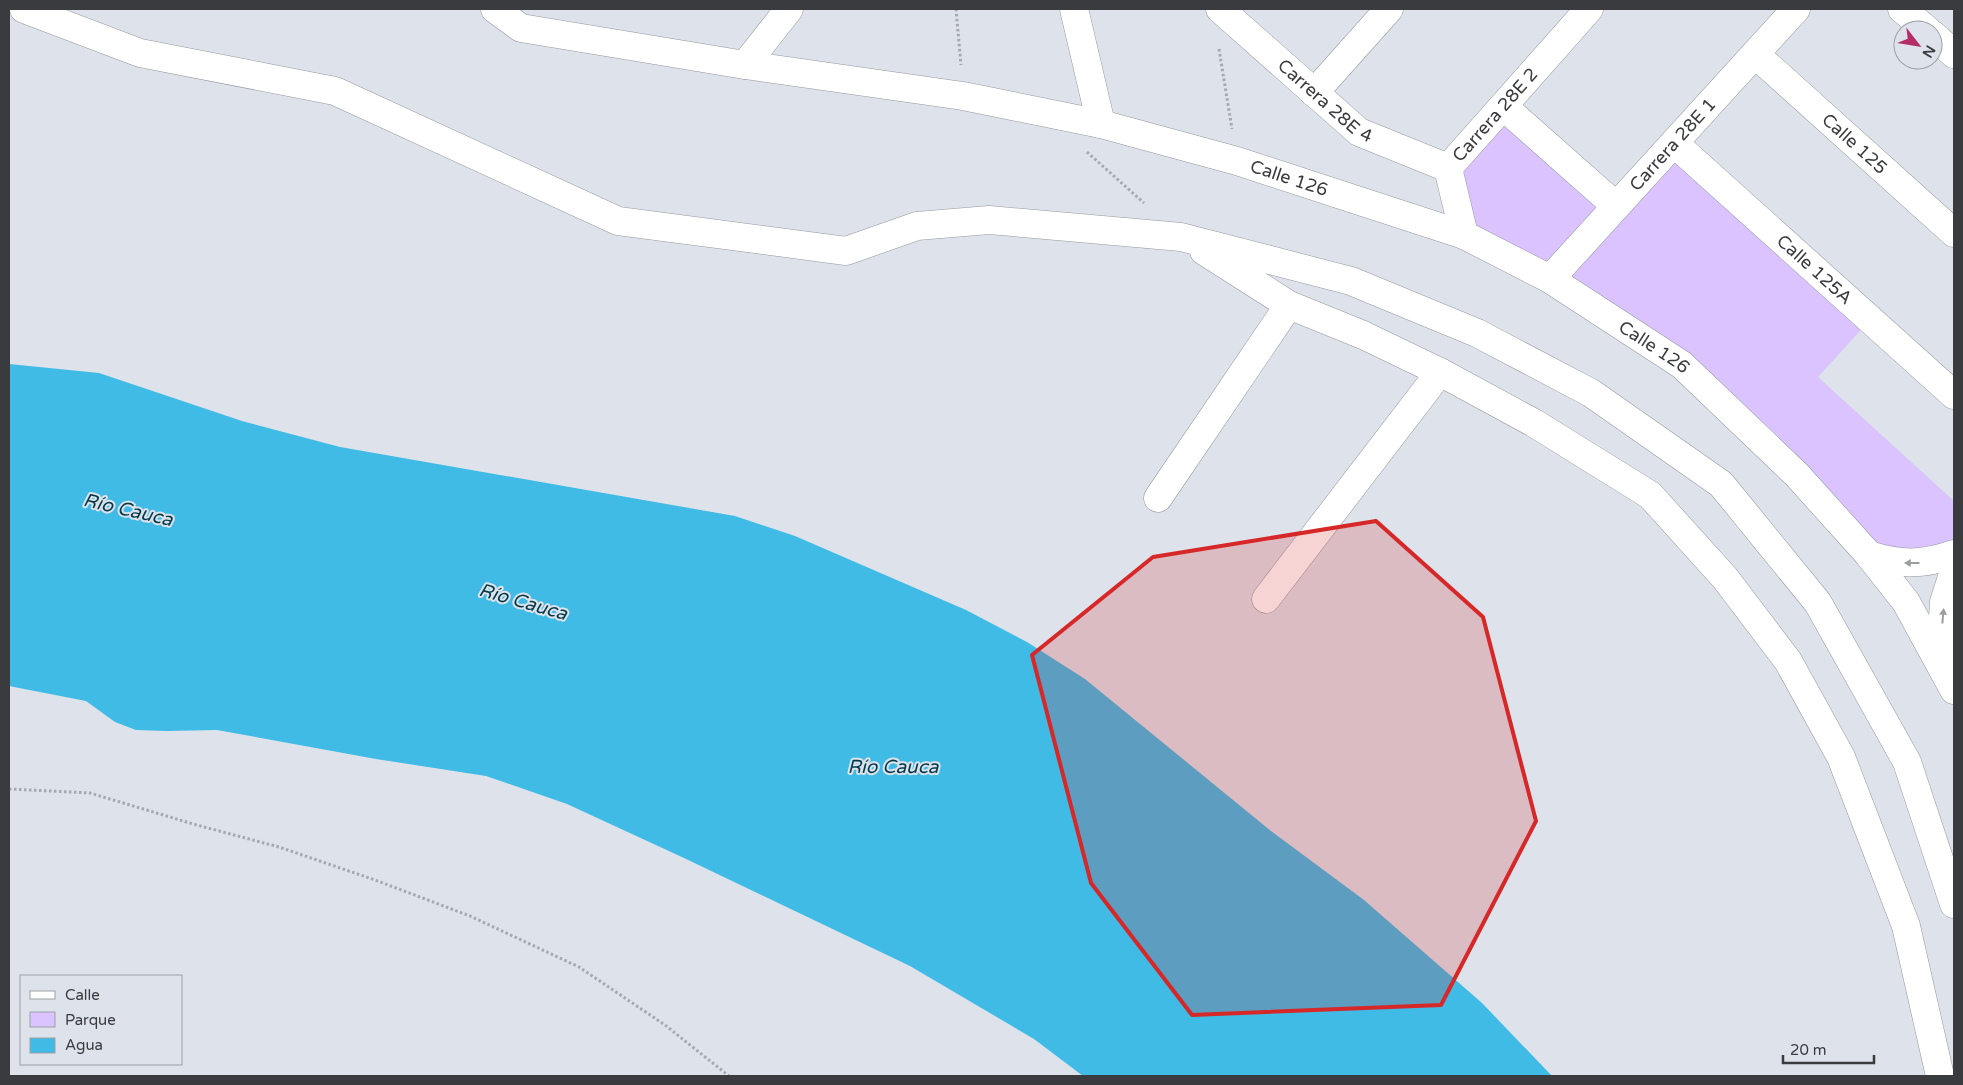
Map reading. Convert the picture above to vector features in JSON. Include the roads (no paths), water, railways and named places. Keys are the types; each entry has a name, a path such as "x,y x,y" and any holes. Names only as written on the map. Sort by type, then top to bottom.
{"street":[{"path":"24,9 140,53 335,91 618,221 846,251 917,226 989,220 1181,237 1351,281 1478,333 1591,393 1721,484 1818,602 1902,754 1910,772 1954,904"},
{"name":"Calle 126","path":"495,9 521,28 745,65 963,96 1101,124 1236,161 1464,235 1550,279 1682,365 1797,475 1869,555 1906,602 1954,690"},
{"path":"745,65 789,9"},
{"path":"1074,9 1101,124"},
{"name":"Carrera 28E 4","path":"1220,9 1359,132 1448,168"},
{"path":"1314,93 1389,9"},
{"name":"Carrera 28E 2","path":"1464,235 1448,168 1589,9"},
{"name":"Carrera 28E 1","path":"1550,279 1796,9"},
{"path":"1902,9 1915,20"},
{"path":"1943,44 1954,54"},
{"name":"Calle 125","path":"1755,54 1954,233"},
{"path":"1502,106 1616,206"},
{"name":"Calle 125A","path":"1674,143 1954,395"},
{"path":"1181,237 1289,305 1363,335 1440,372 1534,423 1650,496 1725,578 1788,661 1840,757 1906,926 1940,1076"},
{"path":"1158,498 1289,305"},
{"path":"1266,599 1440,372"},
{"path":"1869,555 1893,562 1918,563 1954,554"},
{"path":"1940,662 1944,602 1954,571"}],"water":[{"name":"Río Cauca","path":"9,364 99,373 242,421 340,447 735,516 795,536 966,610 1027,642 1085,679 1271,831 1364,900 1482,1003 1552,1076 1083,1076 1034,1039 910,966 567,804 486,776 376,759 217,730 136,730 115,722 86,701 9,686"}]}
